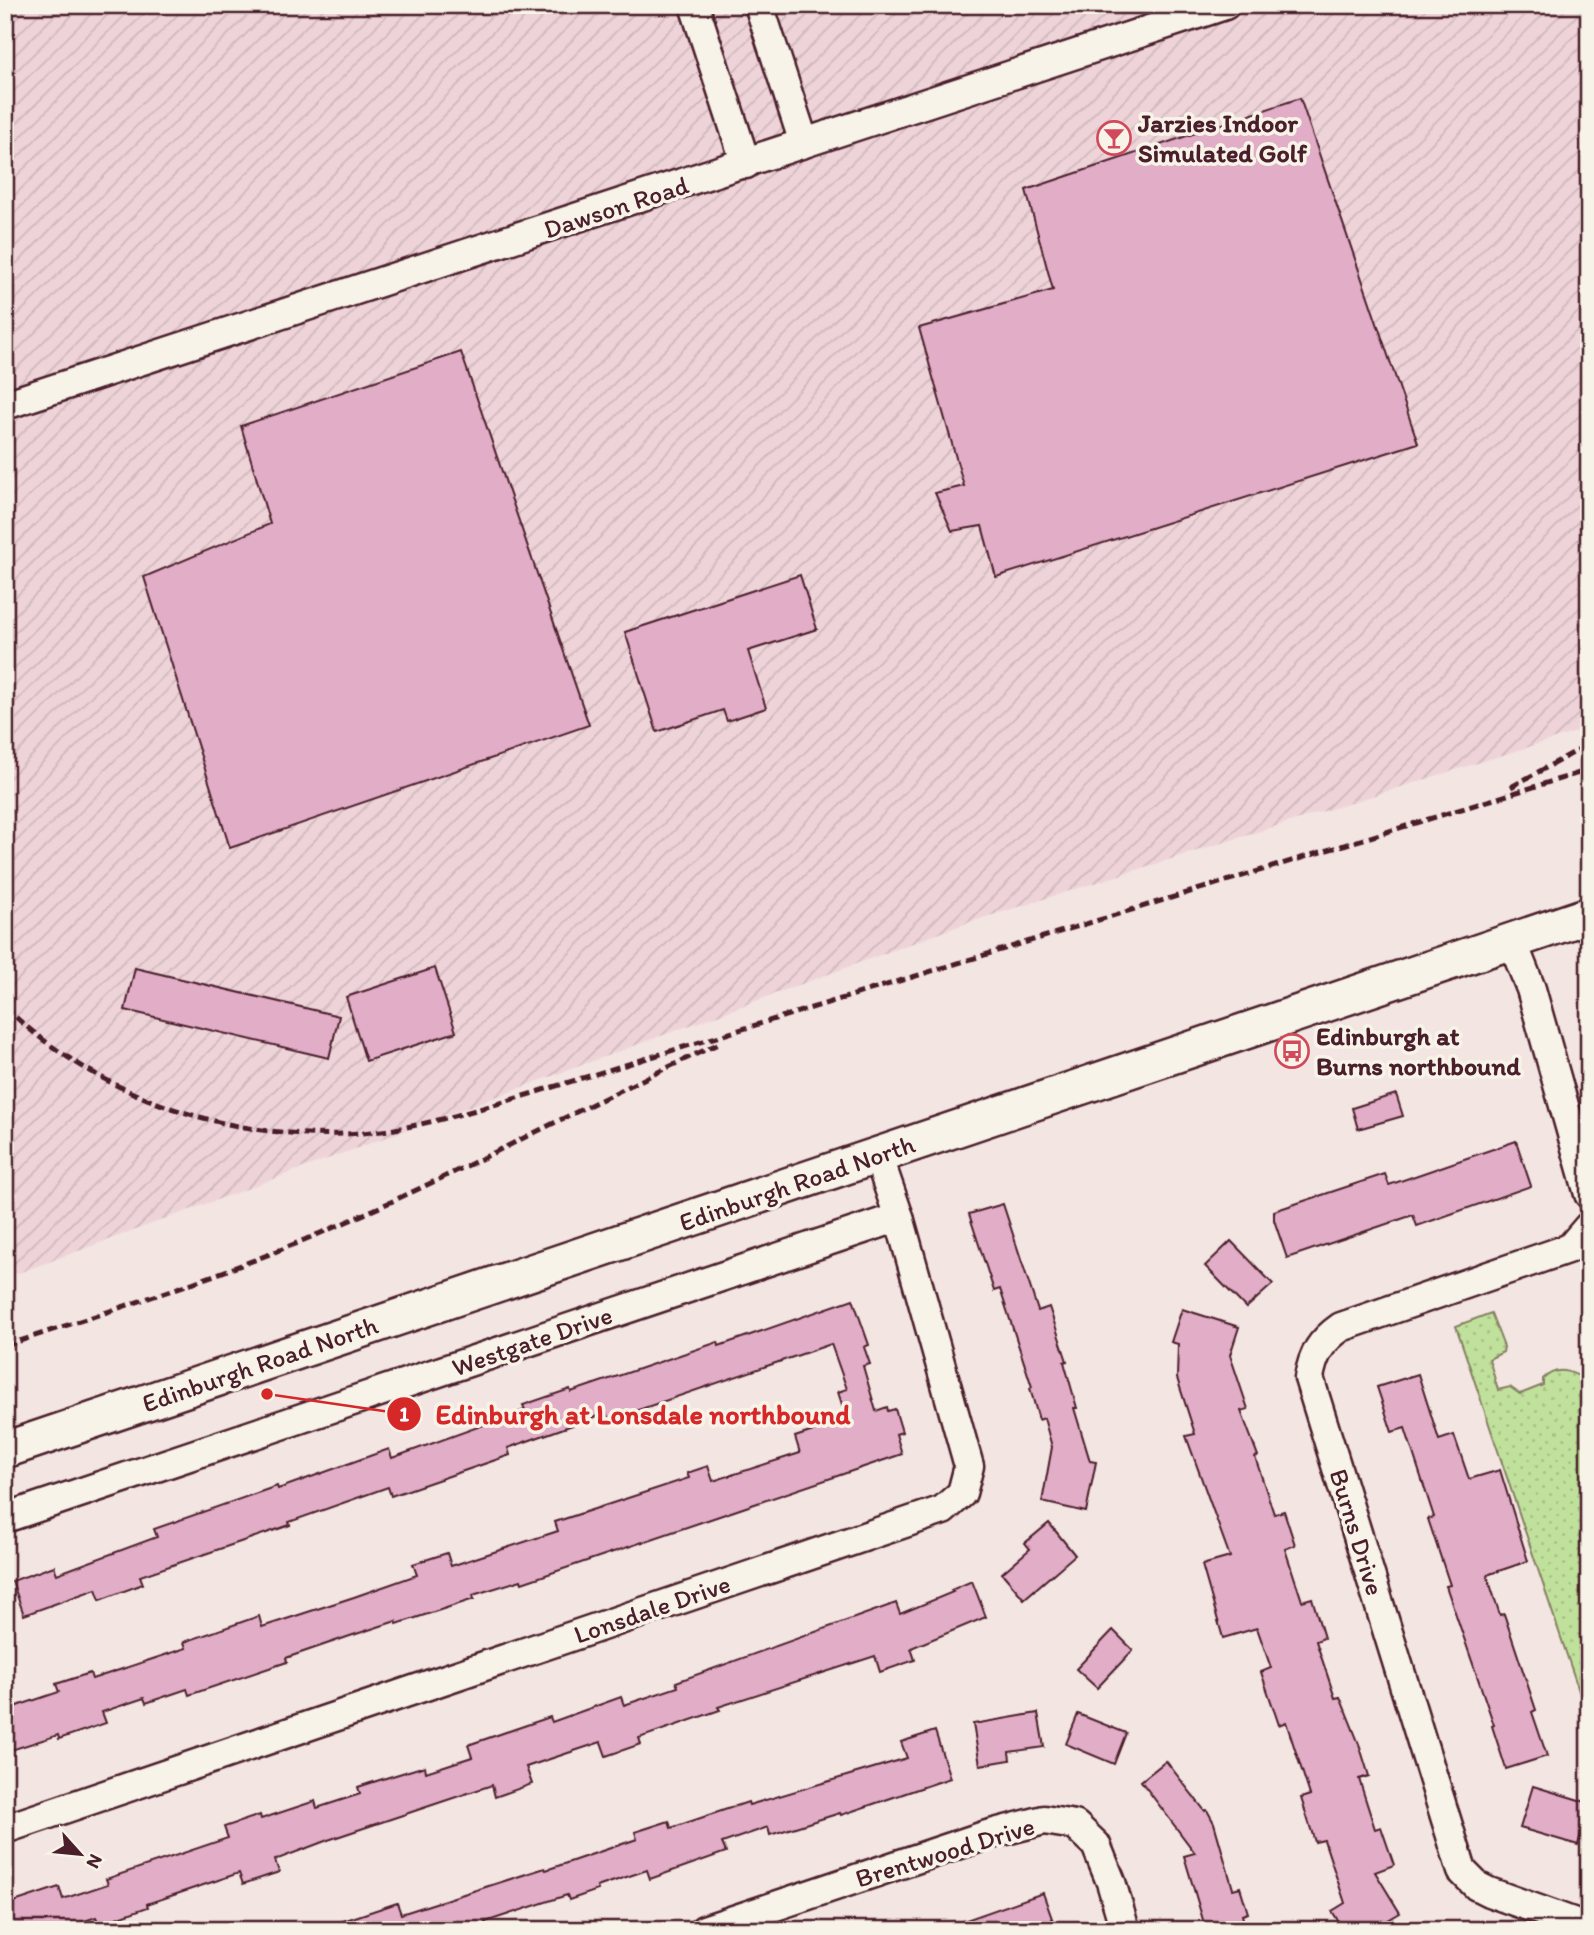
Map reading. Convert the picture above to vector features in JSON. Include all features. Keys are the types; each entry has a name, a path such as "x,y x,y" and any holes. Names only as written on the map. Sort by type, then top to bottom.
{"main road":[{"name":"Edinburgh Road North","path":"5,1450 1589,915"}],"street":[{"path":"694,5 746,164"},
{"path":"759,5 804,143"},
{"name":"Dawson Road","path":"5,405 1226,5"},
{"path":"1512,941 1531,989 1589,1194"},
{"name":"Lonsdale Drive","path":"5,1829 943,1510 962,1493 969,1466 899,1217 878,1156"},
{"name":"Westgate Drive","path":"5,1518 899,1217"},
{"name":"Burns Drive","path":"1589,1226 1570,1248 1340,1327 1326,1338 1311,1364 1309,1378 1462,1871 1477,1886 1489,1892 1589,1928"},
{"name":"Brentwood Drive","path":"704,1930 987,1835 1044,1820 1075,1825 1096,1845 1111,1882 1125,1930"}],"shaded area":[{"path":"5,5 1589,5 1589,728 967,923 5,1278"}],"green space":[{"path":"1491,1313 1504,1347 1503,1352 1489,1359 1498,1390 1510,1387 1520,1394 1543,1385 1543,1379 1549,1374 1560,1371 1571,1372 1589,1381 1589,1680 1582,1700 1456,1326"}],"building":[{"path":"1300,98 1418,443 996,577 982,526 952,531 935,493 964,486 919,328 1053,290 1026,190"},
{"path":"461,352 589,725 230,848 144,577 270,524 241,426"},
{"path":"800,575 817,629 748,651 766,708 727,721 723,710 657,732 625,632"},
{"path":"135,968 339,1016 329,1058 125,1010"},
{"path":"435,968 456,1032 366,1061 346,997"},
{"path":"1396,1094 1403,1116 1358,1129 1352,1108"},
{"path":"1516,1141 1531,1186 1417,1226 1413,1215 1287,1258 1274,1220 1274,1211 1385,1174 1389,1185"},
{"path":"1003,1204 1038,1311 1049,1307 1067,1361 1064,1362 1077,1408 1074,1408 1090,1461 1096,1462 1086,1512 1042,1502 1052,1447 1044,1418 1039,1420 1030,1388 1032,1387 1000,1289 994,1291 969,1214"},
{"path":"1231,1241 1273,1284 1246,1308 1205,1266"},
{"path":"853,1299 869,1345 864,1347 870,1364 863,1366 876,1411 887,1407 888,1411 895,1409 902,1432 896,1434 902,1454 522,1583 521,1580 473,1595 474,1599 350,1636 286,1658 287,1662 189,1695 187,1689 146,1703 144,1698 102,1712 106,1723 59,1739 58,1735 5,1752 5,1710 59,1692 56,1684 90,1673 92,1679 186,1648 184,1642 259,1616 262,1627 354,1597 417,1575 413,1564 447,1553 451,1566 558,1531 555,1522 689,1478 687,1473 708,1466 713,1481 800,1453 795,1437 847,1420 838,1392 847,1389 831,1344 609,1420 606,1413 508,1448 510,1455 391,1496 388,1487 289,1522 290,1525 140,1576 143,1584 100,1600 96,1589 24,1615 12,1581 54,1566 57,1574 157,1537 154,1529 277,1486 278,1489 389,1449 392,1458 525,1410 523,1405 570,1389 571,1392 718,1342 719,1346"},
{"path":"1182,1309 1239,1327 1230,1355 1248,1409 1241,1411 1258,1456 1255,1457 1274,1514 1284,1511 1295,1545 1285,1549 1302,1601 1312,1598 1324,1638 1316,1641 1335,1698 1340,1697 1359,1744 1369,1776 1359,1779 1375,1829 1381,1827 1394,1865 1375,1872 1400,1913 1371,1930 1344,1930 1332,1911 1345,1903 1324,1840 1315,1842 1301,1798 1310,1795 1286,1722 1279,1725 1261,1672 1271,1668 1257,1628 1223,1638 1202,1565 1230,1557 1186,1436 1195,1434 1177,1378 1178,1344 1171,1342"},
{"path":"1418,1374 1439,1440 1454,1435 1469,1479 1500,1470 1528,1561 1487,1575 1500,1615 1504,1614 1536,1710 1532,1712 1547,1756 1506,1769 1492,1726 1494,1725 1446,1586 1450,1585 1428,1519 1434,1517 1405,1428 1392,1432 1377,1387"},
{"path":"1049,1523 1075,1555 1024,1599 1002,1573 1030,1549 1025,1543"},
{"path":"972,1581 986,1617 911,1648 915,1660 880,1672 875,1656 718,1707 720,1710 639,1738 641,1744 606,1756 601,1742 526,1767 532,1784 495,1797 492,1785 328,1840 275,1860 279,1872 243,1884 239,1873 147,1904 148,1907 99,1924 96,1917 59,1930 5,1930 5,1905 59,1887 63,1899 108,1884 106,1879 228,1838 224,1827 260,1815 261,1819 315,1801 317,1808 360,1794 358,1787 425,1766 426,1772 472,1757 468,1745 550,1717 552,1722 621,1697 624,1705 678,1687 676,1682 896,1603 900,1614"},
{"path":"1113,1630 1133,1650 1097,1688 1076,1669"},
{"path":"1038,1713 1044,1747 1009,1752 1010,1760 980,1765 973,1724"},
{"path":"1078,1714 1126,1733 1114,1764 1066,1744"},
{"path":"935,1731 950,1778 841,1815 840,1813 770,1835 768,1827 722,1843 726,1852 650,1879 647,1870 569,1900 567,1895 485,1922 488,1930 328,1930 328,1926 397,1903 401,1914 545,1868 546,1870 637,1839 635,1832 669,1821 671,1828 748,1802 749,1805 907,1758 901,1742"},
{"path":"1166,1761 1205,1811 1207,1810 1214,1823 1233,1889 1240,1887 1248,1913 1242,1915 1246,1930 1206,1930 1184,1856 1195,1853 1141,1781"},
{"path":"1533,1786 1589,1803 1578,1845 1520,1828"},
{"path":"1043,1893 1056,1930 947,1930 946,1927"}],"railway":[{"path":"1511,787 1589,744"},
{"path":"5,1007 45,1041 89,1070 136,1094 186,1113 238,1126 290,1133 343,1134 395,1129 504,1102 1589,770"},
{"path":"5,1346 193,1283 304,1240 461,1169 720,1043"}],"place":[{"name":"Jarzies Indoor Simulated Golf","path":"1114,138"},
{"name":"Edinburgh at Burns northbound","path":"1292,1051"},
{"name":"Edinburgh at Lonsdale northbound","path":"267,1394"}]}
